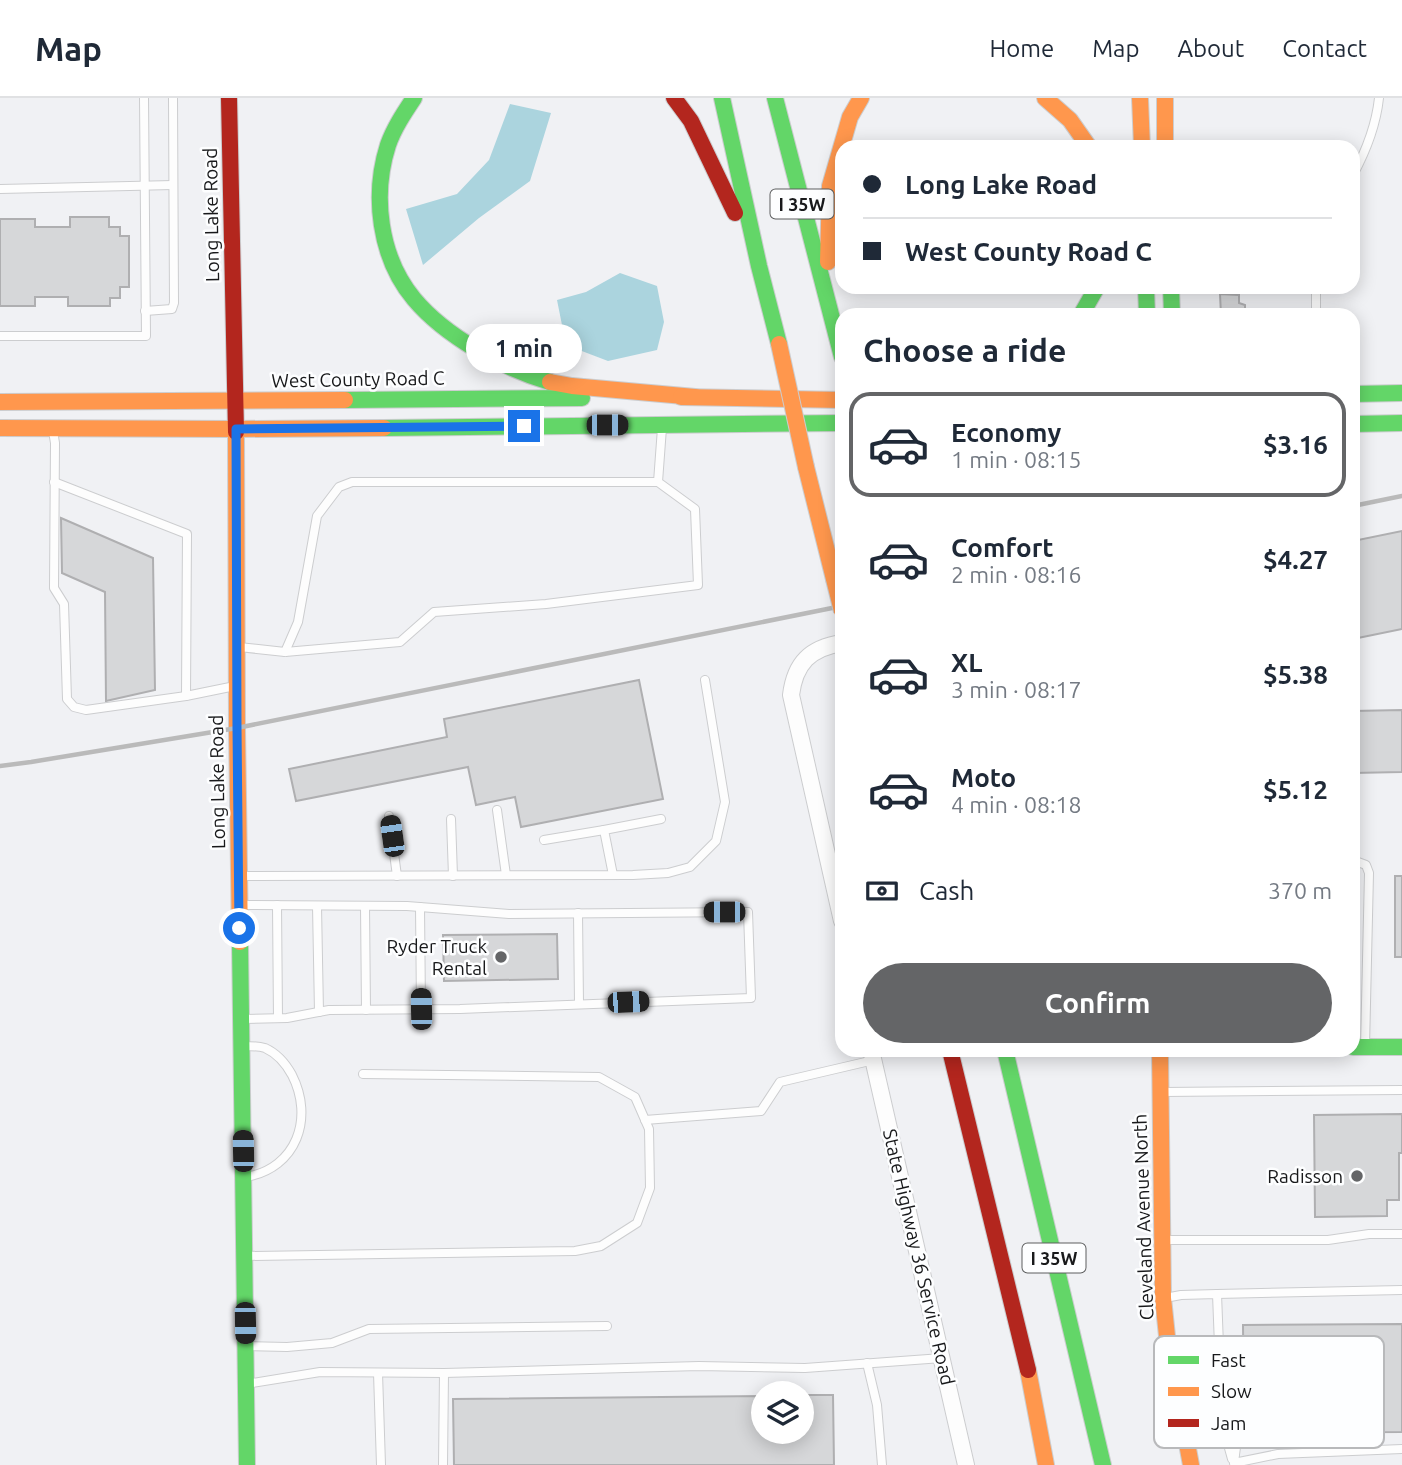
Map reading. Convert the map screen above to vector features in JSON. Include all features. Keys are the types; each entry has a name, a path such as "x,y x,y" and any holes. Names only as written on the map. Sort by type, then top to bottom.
{"main road":[{"name":"Long Lake Road","path":"229,98 236,401 236,647 247,1465"},
{"path":"414,98 395,127 386,151 379,199 387,251 403,284 424,312 490,356 556,384 695,397"},
{"path":"674,98 705,146 759,266"},
{"name":"I 35W","path":"722,98 835,583"},
{"name":"I 35W","path":"775,98 835,329"},
{"path":"1045,98 1072,123 1084,140"},
{"path":"1140,98 1142,140"},
{"path":"1165,98 1165,140"},
{"path":"846,140 867,102"},
{"path":"830,310 830,186 835,169"},
{"path":"1360,394 1402,393"},
{"name":"West County Road C","path":"0,402 695,397 835,400"},
{"path":"0,428 236,429 835,423"},
{"path":"1360,424 1402,423"},
{"path":"1360,1047 1402,1047"},
{"name":"I 35W","path":"952,1057 1025,1352 1046,1465"},
{"name":"I 35W","path":"1007,1057 1103,1465"},
{"name":"Cleveland Avenue North","path":"1160,1057 1163,1298 1167,1336"}],"street":[{"path":"835,644 817,650 806,658 798,668 791,695 835,890"},
{"name":"State Highway 36 Service Road","path":"872,1057 966,1465"}],"lane":[{"path":"0,336 146,336 144,98"},
{"path":"145,311 172,309 174,303 173,98"},
{"path":"1360,162 1366,151 1379,98"},
{"path":"0,189 173,185"},
{"path":"658,482 662,424"},
{"path":"53,428 54,588 64,604 67,699 74,707 86,710 237,686"},
{"path":"54,482 187,534 186,696"},
{"path":"236,647 285,652 400,642 434,612 546,604 698,585 695,509 658,482 352,482 339,487 317,516 298,622 285,652"},
{"path":"239,876 613,875 668,873 690,867 716,841 725,802 705,680"},
{"path":"497,810 506,875"},
{"path":"389,816 397,876"},
{"path":"451,819 453,876"},
{"path":"544,840 661,819"},
{"path":"604,830 613,875"},
{"path":"1360,862 1366,865 1368,873 1360,1028"},
{"path":"239,905 420,907 509,914 748,912 751,998 329,1010 287,1018 241,1019"},
{"path":"277,905 278,1018"},
{"path":"317,906 319,1012"},
{"path":"365,906 366,1010"},
{"path":"420,907 421,1009"},
{"path":"578,913 579,1004"},
{"path":"241,1046 262,1047 275,1054 288,1068 301,1100 301,1122 296,1142 285,1157 270,1170 243,1177"},
{"path":"645,1120 761,1111 780,1083 865,1057"},
{"path":"244,1256 575,1251 601,1246 637,1223 650,1188 649,1129 635,1097 599,1077 363,1074"},
{"path":"1160,1092 1402,1090"},
{"path":"1162,1240 1328,1240 1368,1234 1402,1234"},
{"path":"1163,1298 1181,1295 1402,1290"},
{"path":"1217,1294 1218,1336"},
{"path":"245,1346 287,1347 332,1343 369,1329 607,1326"},
{"path":"246,1385 320,1372 444,1373 699,1366 806,1368 942,1358"},
{"path":"867,1363 877,1405 882,1465"},
{"path":"377,1373 381,1465"},
{"path":"443,1465 444,1373"},
{"path":"1234,1464 1278,1454 1402,1449"}],"water":[{"path":"510,104 551,113 530,181 479,218 423,265 406,209 457,194 489,160"},
{"path":"620,273 657,286 664,322 657,350 608,361 566,345 557,300 586,292"}],"building":[{"path":"70,217 109,217 109,227 120,227 120,236 129,236 129,287 120,287 120,298 110,298 110,306 68,306 68,297 35,297 35,306 0,306 0,219 35,219 35,227 70,227"},
{"path":"1220,294 1239,295 1239,303 1245,305 1245,308 1221,308"},
{"path":"61,518 153,558 155,690 106,701 105,592 62,573"},
{"path":"1402,531 1402,629 1360,638 1360,540"},
{"path":"639,680 663,799 521,827 515,797 476,805 468,767 296,801 289,769 447,737 444,719"},
{"path":"1402,710 1402,772 1360,773 1360,711"},
{"path":"1395,876 1402,876 1402,957 1395,957"},
{"name":"Ryder Truck Rental","path":"557,934 558,979 444,981 443,935"},
{"name":"Radisson","path":"1402,1114 1399,1200 1387,1200 1387,1216 1315,1217 1314,1115"},
{"path":"1402,1324 1402,1432 1384,1432 1384,1336 1243,1336 1243,1325"},
{"path":"814,1395 833,1395 834,1465 454,1465 453,1399 751,1396 751,1444 814,1444"}],"railway":[{"path":"1360,505 1402,496"},
{"path":"0,766 237,728 835,607"}],"traffic: fast":[{"path":"414,98 390,139 380,184 382,225 393,264 414,299 442,326 495,360 550,382"},
{"path":"722,98 779,344"},
{"path":"775,98 835,330"},
{"path":"1085,308 1093,294"},
{"path":"1146,294 1147,308"},
{"path":"1171,294 1172,308"},
{"path":"1360,394 1402,393"},
{"path":"345,400 582,398"},
{"path":"384,428 835,423"},
{"path":"1360,424 1402,423"},
{"path":"240,942 247,1465"},
{"path":"1360,1047 1402,1047"},
{"path":"1007,1057 1103,1465"}],"traffic: slow":[{"path":"843,140 850,117 861,98"},
{"path":"1045,98 1070,120 1084,140"},
{"path":"1140,98 1142,140"},
{"path":"1165,98 1165,140"},
{"path":"828,262 830,186 835,169"},
{"path":"779,344 806,467"},
{"path":"550,382 695,397"},
{"path":"681,397 835,400"},
{"path":"0,402 345,400"},
{"path":"0,428 384,428"},
{"path":"236,432 240,942"},
{"path":"806,467 834,579"},
{"path":"834,579 835,583"},
{"path":"1160,1057 1163,1298 1167,1336"},
{"path":"1028,1370 1046,1465"},
{"path":"1188,1448 1191,1465"}],"traffic: jam":[{"path":"229,98 236,432"},
{"path":"674,98 691,121 735,213"},
{"path":"952,1057 1028,1370"}],"place":[{"name":"Ryder Truck Rental","path":"501,957"},
{"name":"Radisson","path":"1357,1176"}],"route":[{"path":"239,928 236,429 524,426"}]}
